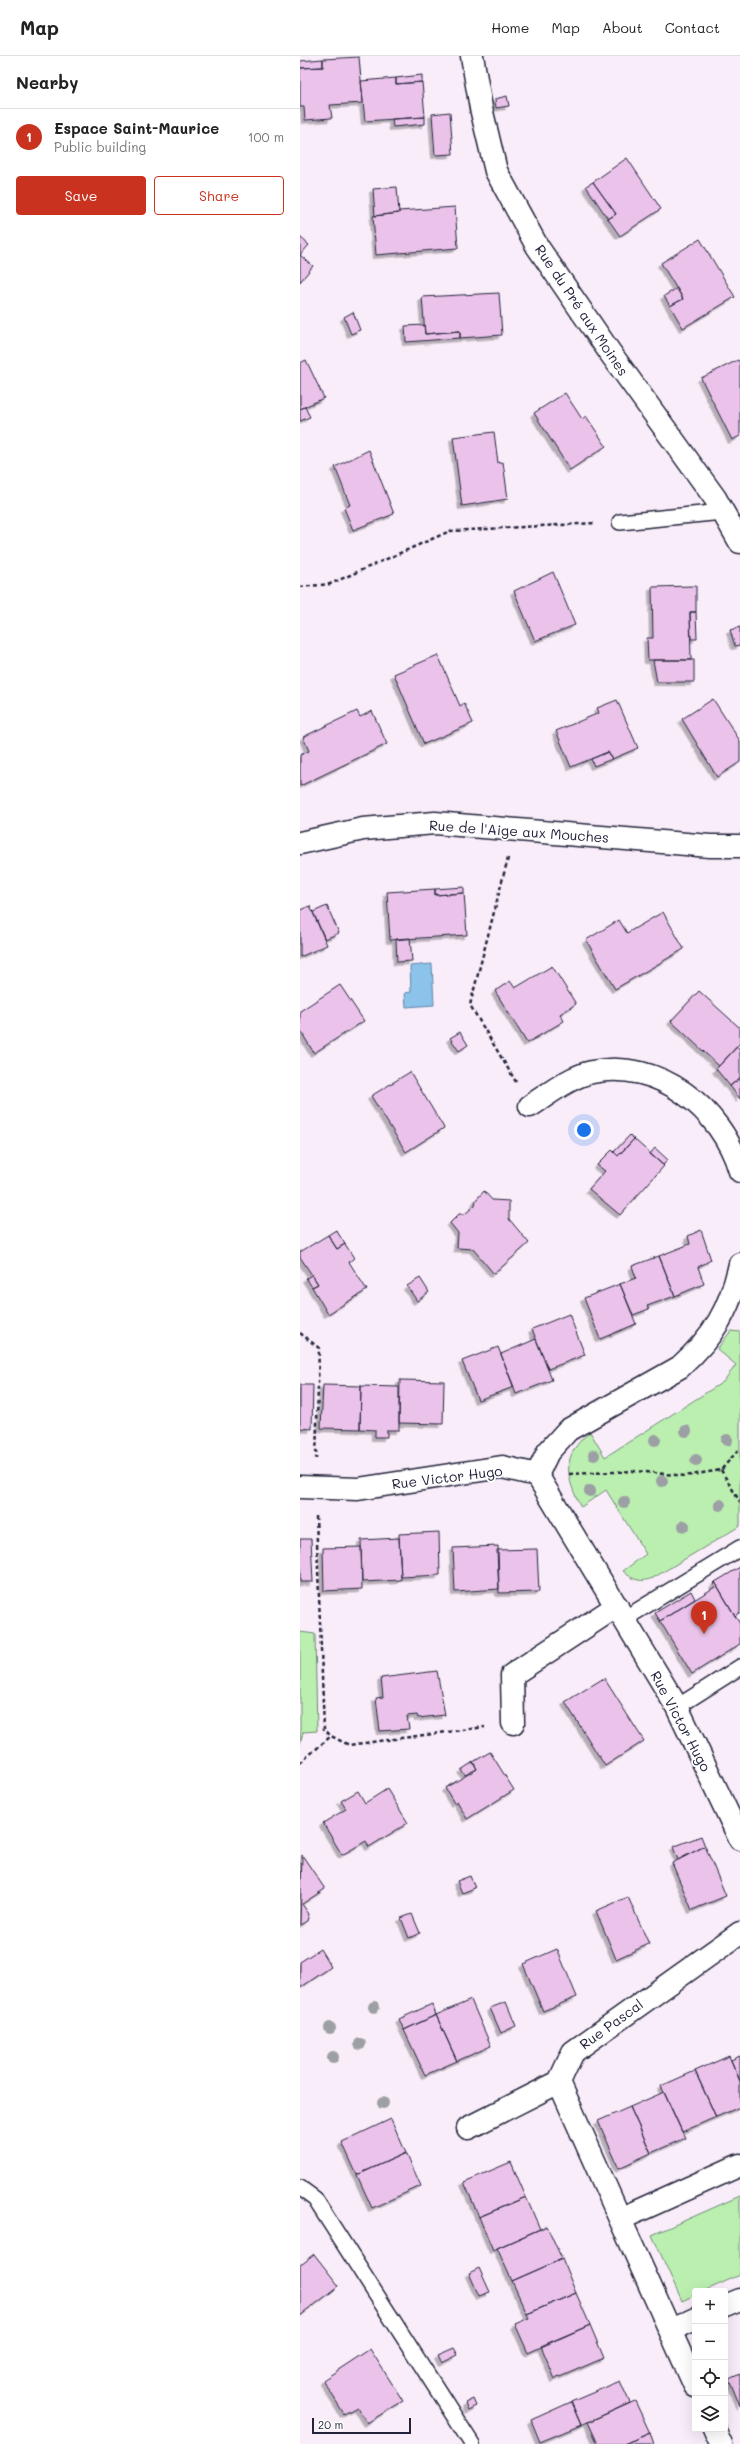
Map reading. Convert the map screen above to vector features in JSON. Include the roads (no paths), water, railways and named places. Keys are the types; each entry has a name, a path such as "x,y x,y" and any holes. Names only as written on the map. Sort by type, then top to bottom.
{"street":[{"name":"Rue du Pré aux Moines","path":"472,56 481,108 496,171 537,246 723,512 740,542"},
{"name":"Rue de l'Aige aux Mouches","path":"300,843 363,829 398,825 434,824 710,846 740,846"},
{"path":"530,1106 572,1079 590,1072 624,1070 639,1073 675,1088 706,1110 726,1137 736,1157 740,1171"},
{"path":"537,1475 548,1452 568,1430 680,1367 695,1353 708,1339 720,1321 739,1272"},
{"name":"Rue Victor Hugo","path":"307,1488 358,1489 502,1467 537,1475 677,1707 740,1839"},
{"path":"513,1724 512,1675 620,1613"},
{"name":"Rue Pascal","path":"559,2082 573,2052 740,1933"},
{"path":"468,2128 559,2082 692,2379"},
{"path":"620,2219 740,2165"},
{"path":"728,2305 740,2300"},
{"path":"670,2330 692,2320"},
{"path":"715,2432 721,2444"}],"lane":[{"path":"620,522 723,512"},
{"path":"620,1613 740,1548"},
{"path":"677,1707 740,1667"},
{"path":"300,2188 315,2199 472,2444"}],"water":[{"path":"432,964 434,1005 406,1007 405,993 411,992 410,966"}],"place":[{"name":"Espace Saint-Maurice","path":"704,1634"}]}
